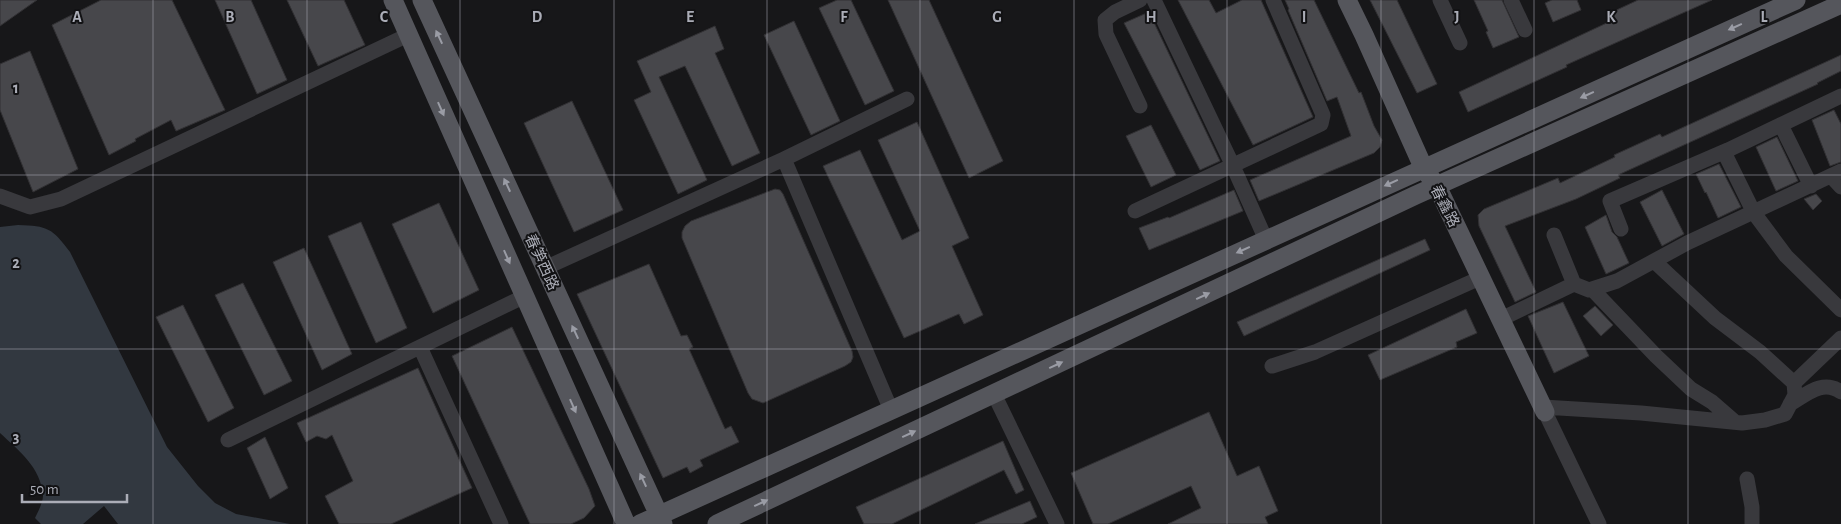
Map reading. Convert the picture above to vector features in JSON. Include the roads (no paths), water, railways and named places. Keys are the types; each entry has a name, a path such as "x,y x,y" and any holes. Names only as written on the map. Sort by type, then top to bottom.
{"main road":[{"name":"春笋西路","path":"393,0 626,524"},
{"name":"春笋西路","path":"422,0 661,520"},
{"name":"春鑫路","path":"1347,0 1426,168 1437,186 1544,410"},
{"name":"春鑫路","path":"1358,0 1419,134 1426,168"},
{"path":"640,524 661,520 891,410 1796,0"},
{"path":"717,524 1437,186 1841,4"}],"street":[{"path":"1140,0 1115,12 1105,20 1106,34 1140,106"},
{"path":"1154,0 1266,240"},
{"path":"1135,211 1321,124 1323,114 1272,0"},
{"path":"1440,0 1460,43"},
{"path":"1511,0 1525,30"},
{"path":"0,196 30,207 61,199 408,35"},
{"path":"545,268 784,159 907,99"},
{"path":"1621,229 1610,201 1724,152 1781,124 1839,101"},
{"path":"1781,124 1811,186"},
{"path":"1724,152 1754,213 1786,256 1841,310"},
{"path":"784,159 891,410"},
{"path":"1554,235 1574,284 1589,290 1616,281 1811,186 1838,178"},
{"path":"1654,261 1715,318 1760,352 1794,383"},
{"path":"1272,366 1315,352 1480,278"},
{"path":"1500,319 1574,284"},
{"path":"1592,289 1656,356 1691,389 1712,402 1735,422"},
{"path":"228,440 524,296"},
{"path":"1599,524 1544,410 1641,412 1735,422 1765,420 1785,414 1794,395 1794,383 1841,338"},
{"path":"420,347 501,524"},
{"path":"1790,404 1818,387 1834,387 1841,392"},
{"path":"994,394 1057,524"},
{"path":"1747,480 1752,507 1752,524"}]}
